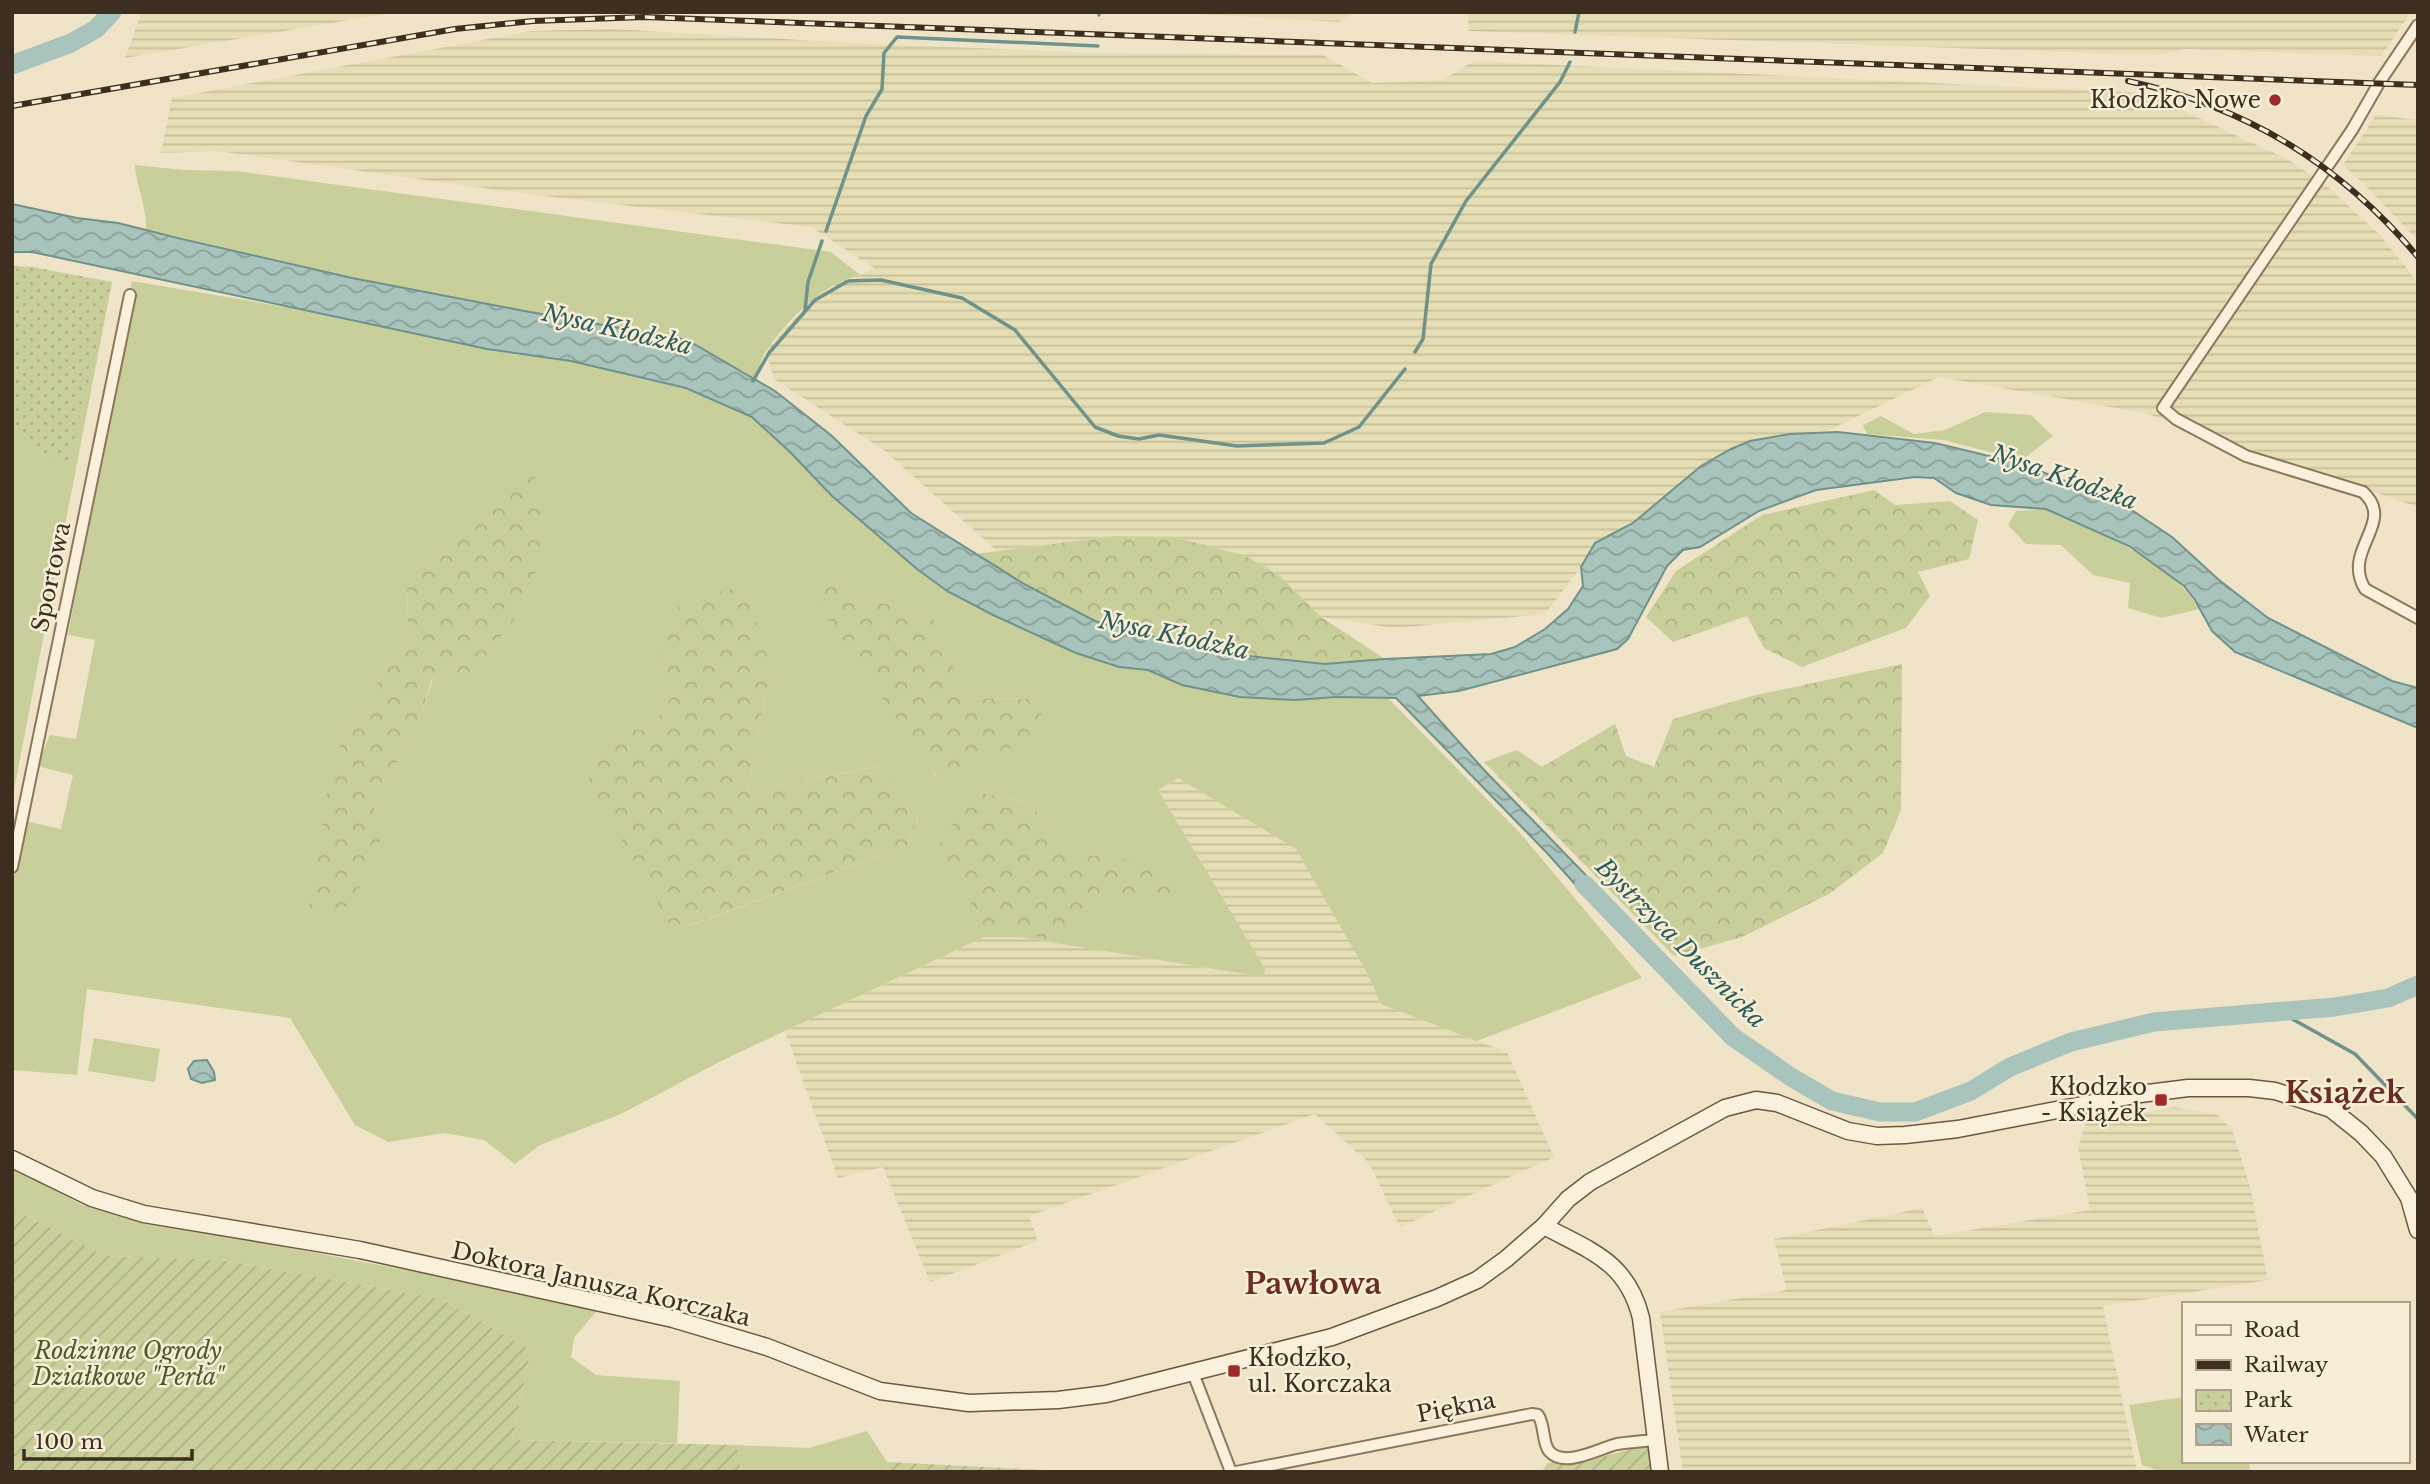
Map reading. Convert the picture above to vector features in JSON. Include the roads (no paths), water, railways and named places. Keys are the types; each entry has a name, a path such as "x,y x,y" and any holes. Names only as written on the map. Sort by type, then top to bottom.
{"street":[{"path":"2418,25 2379,83 2352,130 2163,408 2176,419 2246,456 2363,492 2372,500 2376,513 2358,560 2360,581 2365,589 2418,618"},
{"name":"Sportowa","path":"12,867 130,295"},
{"name":"Doktora Janusza Korczaka","path":"12,1159 92,1198 144,1214 360,1250 673,1320 766,1347 880,1391 968,1403 1058,1400 1105,1394 1332,1337 1437,1298 1486,1273 1506,1259 1544,1226 1568,1199 1590,1182 1688,1126 1740,1103 1756,1100 1777,1103 1848,1131 1877,1136 1958,1129 2189,1087 2275,1091 2331,1109 2361,1133 2383,1156 2409,1198 2418,1230"},
{"path":"1544,1226 1611,1263 1626,1280 1636,1299 1641,1318 1660,1472"},
{"name":"Piękna","path":"1193,1373 1233,1472 1532,1414 1541,1419 1547,1449 1552,1454 1570,1458 1586,1456 1617,1444 1656,1440"}],"water":[{"name":"Nysa Kłodzka","path":"12,204 77,218 118,223 352,278 687,340 775,391 832,436 911,513 1024,584 1095,621 1211,652 1325,664 1491,654 1515,647 1545,629 1568,609 1583,586 1581,567 1595,543 1633,523 1701,466 1750,441 1790,434 1838,432 1935,443 2022,464 2121,503 2172,537 2219,580 2268,618 2392,681 2418,688 2418,728 2235,652 2212,631 2184,586 2129,546 2046,509 1991,505 1956,493 1934,478 1915,477 1816,490 1759,511 1700,547 1683,550 1667,566 1628,639 1617,649 1459,691 1418,696 1485,771 1611,901 1591,902 1396,698 1336,697 1295,700 1240,697 1182,685 1148,670 1119,667 1076,653 947,591 917,569 832,496 752,417 686,388 571,361 487,349 32,252 12,252"},
{"path":"207,1060 215,1080 202,1083 191,1079 188,1069 194,1061"}],"waterway":[{"path":"12,65 71,43 96,29 112,12"},
{"path":"1575,32 1579,12"},
{"path":"826,231 866,116 882,89 884,53 897,37 1098,46"},
{"path":"1415,352 1423,339 1431,264 1466,201 1560,82 1570,62"},
{"path":"805,310 808,282 822,241"},
{"path":"753,381 769,353 815,300 848,281 881,280 962,298 1015,330 1095,427 1118,436 1139,439 1159,435 1237,446 1324,443 1359,427 1405,369"},
{"name":"Bystrzyca Dusznicka","path":"1584,884 1733,1037 1791,1077 1832,1101 1880,1112 1915,1112 1971,1091 2010,1067 2071,1042 2154,1022 2335,1007 2388,998 2418,985"},
{"name":"Bystrzyca Dusznicka","path":"2278,1011 2355,1054 2418,1119"}],"railway":[{"path":"12,106 455,29 533,21 645,17 2418,85"},
{"path":"2128,81 2213,106 2288,144 2357,194 2418,257"}],"place":[{"name":"Kłodzko Nowe","path":"2275,100"},
{"name":"Kłodzko - Książek","path":"2161,1100"},
{"name":"Kłodzko, ul. Korczaka","path":"1234,1371"}],"district":[{"name":"Książek","path":"2345,1092"},
{"name":"Pawłowa","path":"1313,1283"}],"park label":[{"name":"Rodzinne Ogrody Działkowe \"Perła\"","path":"128,1364"}]}
